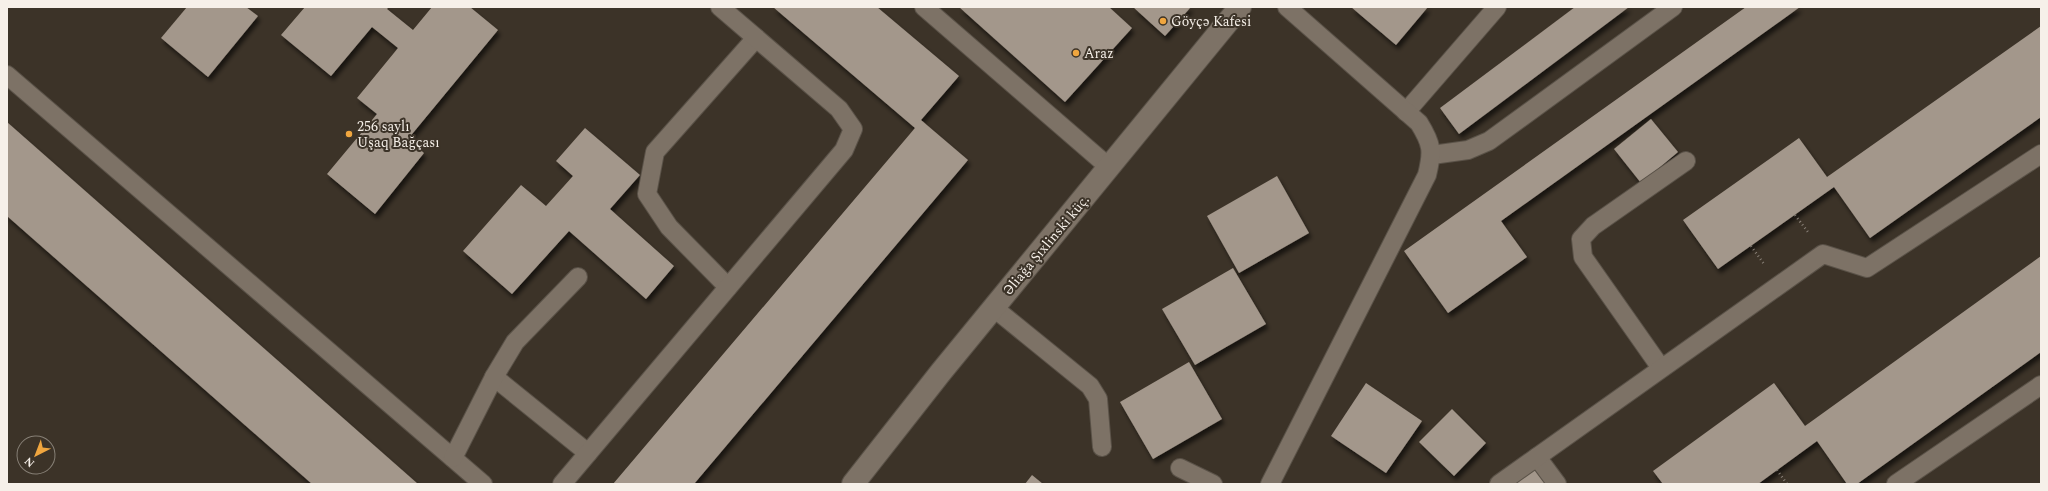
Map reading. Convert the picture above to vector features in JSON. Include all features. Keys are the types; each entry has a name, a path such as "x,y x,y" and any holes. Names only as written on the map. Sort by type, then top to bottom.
{"main road":[{"name":"Əliağa Şıxlinski küç.","path":"852,484 941,372 1110,168 1240,7"}],"lane":[{"path":"562,484 844,150 853,129 839,109 720,7"},
{"path":"924,7 1110,168"},
{"path":"1270,484 1427,175 1432,155 1427,136 1419,123 1287,7"},
{"path":"1406,112 1497,7"},
{"path":"1432,155 1468,150 1489,141 1673,7"},
{"path":"728,287 669,228 647,194 655,152 756,38"},
{"path":"7,76 483,484"},
{"path":"1499,484 1823,254 1867,268 2041,154"},
{"path":"1661,368 1583,257 1581,239 1593,226 1686,161"},
{"path":"453,458 494,377 515,342 578,277"},
{"path":"994,308 1090,386 1098,399 1102,447"},
{"path":"494,377 588,453"},
{"path":"1896,484 2041,385"},
{"path":"1537,457 1557,484"},
{"path":"1180,468 1213,484"}],"path":[{"path":"1777,470 1787,484"}],"building":[{"path":"187,7 246,7 258,16 208,77 161,38"},
{"path":"305,7 389,7 387,9 413,30 432,7 470,7 498,30 408,139 424,153 375,214 327,174 377,114 357,98 398,48 372,27 331,76 281,35"},
{"path":"773,7 877,7 959,76 921,120 968,160 694,484 613,484 915,128"},
{"path":"959,7 1109,7 1132,28 1065,102"},
{"name":"Göyçə Kafesi","path":"1133,7 1191,7 1165,36"},
{"path":"1351,7 1428,7 1396,45"},
{"path":"1575,7 1629,7 1459,134 1440,108"},
{"path":"1746,7 1800,7 1501,221 1527,257 1448,313 1404,251"},
{"path":"2041,26 2041,117 1870,238 1834,187 1718,269 1683,220 1799,138 1827,177"},
{"path":"1651,119 1678,152 1641,183 1614,149"},
{"path":"7,122 418,484 312,484 7,216"},
{"path":"585,128 640,175 610,209 674,266 646,299 569,231 512,294 463,251 521,185 546,206 573,176 556,161"},
{"path":"1277,176 1309,233 1239,273 1207,216"},
{"path":"2041,256 2041,352 1857,484 1847,484 1817,441 1758,484 1663,484 1653,471 1774,383 1805,426"},
{"path":"1233,268 1266,324 1195,365 1162,309"},
{"path":"1189,362 1222,419 1153,459 1120,402"},
{"path":"1366,383 1422,421 1386,473 1331,436"},
{"path":"1452,409 1486,443 1454,476 1419,442"},
{"path":"1536,468 1547,484 1514,484"},
{"path":"1032,475 1043,484 1025,484"}],"place":[{"name":"Göyçə Kafesi","path":"1163,21"},
{"name":"Araz","path":"1076,53"},
{"name":"256 saylı Uşaq Bağçası","path":"349,134"}]}
